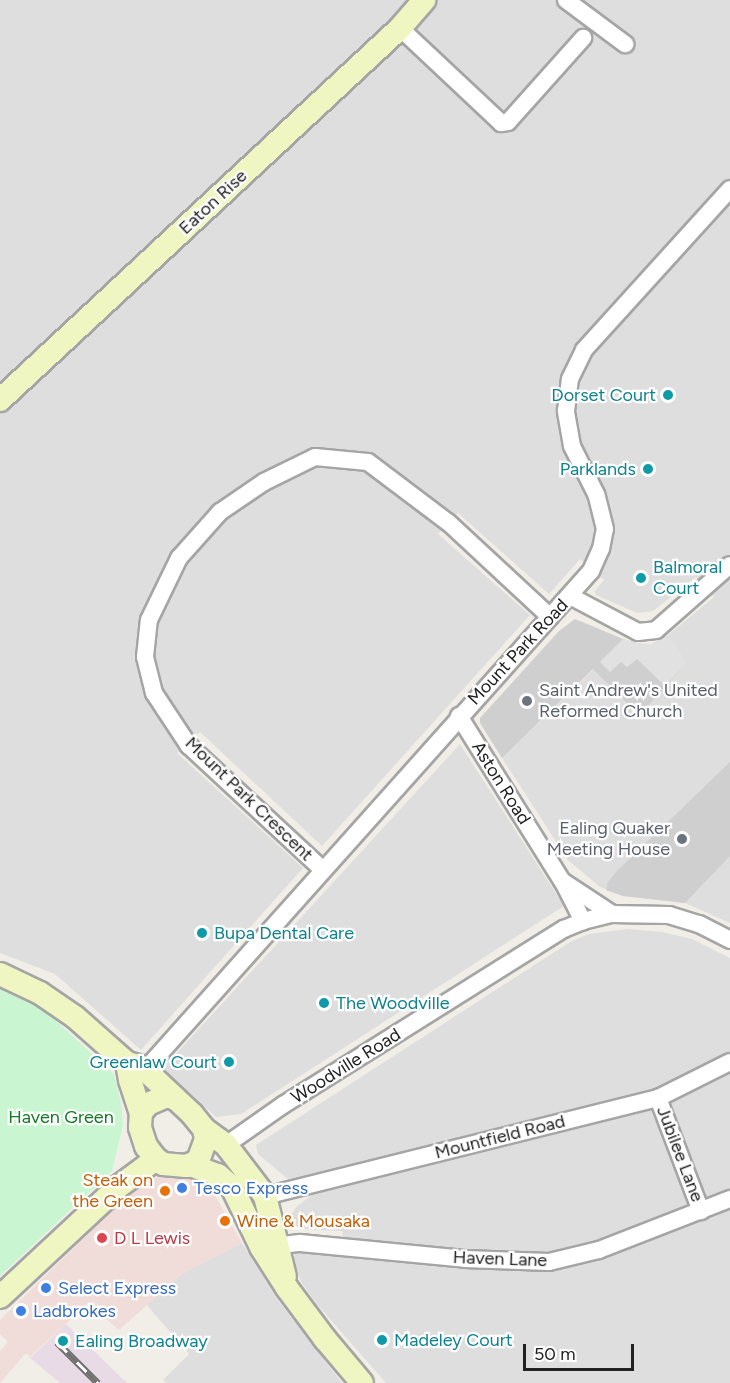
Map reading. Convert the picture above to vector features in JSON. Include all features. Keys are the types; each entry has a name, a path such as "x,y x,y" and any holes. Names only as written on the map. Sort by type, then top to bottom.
{"street":[{"name":"Eaton Rise","path":"0,400 400,28 424,0"},
{"path":"566,0 625,44"},
{"path":"400,28 501,123 508,122 583,38"},
{"name":"Mount Park Road","path":"136,1066 323,870 591,571 602,549 605,529 596,494 572,446 566,411 570,379 584,350 730,189"},
{"name":"Mount Park Crescent","path":"323,870 189,746 154,693 146,657 148,620 179,558 220,512 264,482 315,457 368,462 448,523 550,617"},
{"path":"570,596 638,633 656,630 730,565"},
{"name":"Aston Road","path":"459,716 562,881 583,921"},
{"name":"Aston Road","path":"562,881 612,914"},
{"name":"Woodville Road","path":"226,1145 284,1105 564,929 583,921 612,914 669,915 699,924 730,940"},
{"path":"0,974 40,993 75,1017 176,1099 204,1129 226,1145 265,1196 270,1246"},
{"name":"Mountfield Road","path":"265,1196 658,1098 730,1062"},
{"path":"136,1066 130,1080 141,1113 142,1136 156,1159 177,1167 198,1161 206,1147 204,1129"},
{"path":"141,1113 148,1104 160,1098 166,1096 176,1099"},
{"name":"Jubilee Lane","path":"658,1098 701,1211"},
{"path":"0,1297 118,1186 156,1159"},
{"path":"190,1165 218,1175 227,1181 270,1246 287,1288 362,1383"},
{"name":"Haven Lane","path":"270,1246 300,1243 396,1254 549,1262 599,1250 730,1200"}],"shaded area":[{"path":"0,0 730,0 730,923 685,903 623,896 600,887 568,860 502,758 594,669 638,716 687,662 668,635 714,597 696,577 653,611 637,613 596,595 595,591 604,580 580,559 549,594 458,513 438,534 530,615 322,846 200,732 177,753 303,868 141,1050 55,974 0,953"},
{"path":"575,619 628,641 642,644 652,644 668,635 687,662 639,716 593,669 502,758 480,723 480,718 559,631"},
{"path":"668,635 687,662 665,686 637,659 627,667 621,662 610,672 600,662 623,639 652,644"},
{"path":"460,744 564,906 241,1114 216,1117 163,1068"},
{"path":"730,762 730,856 685,903 623,896 606,890 608,882 616,872"},
{"path":"627,929 662,932 692,939 730,958 730,1383 386,1383 316,1303 301,1282 293,1261 297,1248 345,1252 342,1231 300,1229 288,1219 297,1206 322,1188 319,1174 288,1179 258,1154 256,1145 570,942 589,934"},
{"path":"169,1173 206,1180 242,1243 182,1274 119,1330 88,1303 30,1357 26,1353 0,1383 0,1351 8,1342 0,1334 0,1320 138,1185"},
{"path":"242,1243 277,1299 342,1383 167,1383 163,1380 189,1354 146,1304 182,1274"},
{"name":"Ealing Broadway","path":"66,1324 127,1383 60,1383 30,1358"}],"green space":[{"name":"Haven Green","path":"0,988 43,1009 114,1074 121,1103 123,1125 112,1171 0,1276"}],"railway":[{"path":"57,1342 98,1383"}],"place":[{"name":"Dorset Court","path":"668,395"},
{"name":"Parklands","path":"648,469"},
{"name":"Balmoral Court","path":"641,578"},
{"name":"Saint Andrew's United Reformed Church","path":"527,701"},
{"name":"Ealing Quaker Meeting House","path":"682,839"},
{"name":"Bupa Dental Care","path":"202,933"},
{"name":"The Woodville","path":"324,1003"},
{"name":"Greenlaw Court","path":"229,1062"},
{"name":"Tesco Express","path":"182,1188"},
{"name":"Steak on the Green","path":"165,1191"},
{"name":"Wine & Mousaka","path":"225,1221"},
{"name":"D L Lewis","path":"102,1238"},
{"name":"Select Express","path":"46,1288"},
{"name":"Ladbrokes","path":"21,1311"},
{"name":"Madeley Court","path":"382,1340"},
{"name":"Ealing Broadway","path":"63,1341"}]}
